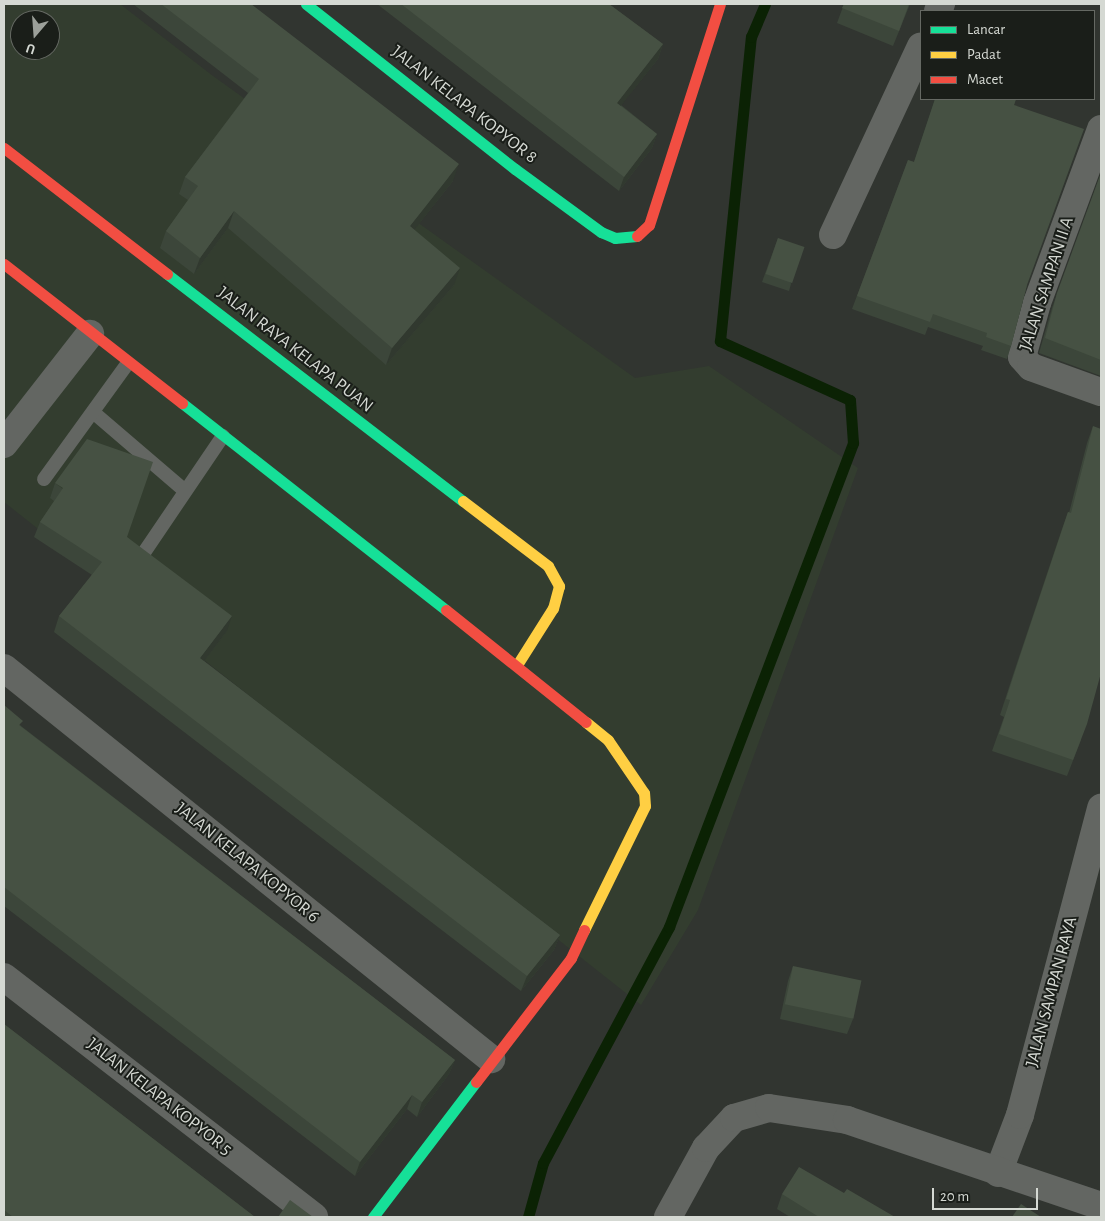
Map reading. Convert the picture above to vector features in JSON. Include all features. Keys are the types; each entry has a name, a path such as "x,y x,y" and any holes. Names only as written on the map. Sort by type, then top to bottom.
{"street":[{"name":"JALAN KELAPA KOPYOR 8","path":"306,4 515,169 601,232 615,238 630,240 642,234 649,225 720,4"},
{"path":"834,235 920,48"},
{"name":"JALAN SAMPAN II A","path":"1101,129 1037,303 1022,357 1031,367 1101,392"},
{"name":"JALAN RAYA KELAPA PUAN","path":"4,148 548,566 559,586 553,608 517,665"},
{"path":"5,268 517,665 608,740 644,793 645,806 571,958 491,1059 372,1217"},
{"path":"4,444 90,334"},
{"name":"JALAN KELAPA KOPYOR 6","path":"4,668 491,1059"},
{"name":"JALAN SAMPAN RAYA","path":"998,1173 1020,1115 1097,839 1101,808"},
{"name":"JALAN KELAPA KOPYOR 5","path":"4,977 314,1217"},
{"path":"668,1217 706,1148 734,1118 769,1108 847,1120 998,1173 1101,1206"}],"lane":[{"path":"44,479 128,363"},
{"path":"93,412 184,490"},
{"path":"141,557 184,490 223,436"}],"shaded area":[{"path":"4,4 120,4 213,76 635,378 709,366 858,468 698,910 641,1005 4,502"}],"building":[{"path":"161,4 251,4 459,164 410,226 460,268 392,348 234,211 200,258 166,231 198,186 185,177 259,79"},
{"path":"401,4 609,4 663,44 617,103 657,134 624,177"},
{"path":"844,4 909,4 899,31 842,8"},
{"path":"935,100 1016,100 1014,105 1084,129 1027,285 1011,346 986,337 987,333 933,314 930,322 857,296 908,160 914,162"},
{"path":"1101,173 1101,360 1045,338 1057,293"},
{"path":"778,238 804,247 792,283 766,274"},
{"path":"1093,426 1101,429 1101,673 1087,724 1073,760 999,734 1010,700 1006,699 1019,659 1068,512 1071,513"},
{"path":"87,439 153,462 127,537 232,616 200,658 560,935 527,976 59,616 102,562 40,522 63,488 55,483"},
{"path":"4,705 23,721 19,725 455,1060 422,1102 412,1095 360,1162 4,887"},
{"path":"793,966 861,981 853,1019 785,1004"},
{"path":"4,1024 255,1217 13,1217 4,1210"},
{"path":"799,1167 844,1193 847,1189 895,1217 819,1217 782,1194"},
{"path":"290,1200 313,1217 278,1217"},
{"path":"1021,1204 1041,1217 1012,1217"}],"waterway":[{"path":"528,1217 543,1163 669,927 853,443 850,400 720,341 751,37 765,4"}],"traffic: fast":[{"path":"306,4 515,169 601,232 615,238 637,236"},
{"path":"167,274 463,501"},
{"path":"182,403 446,610"},
{"path":"373,1217 476,1082"}],"traffic: slow":[{"path":"463,501 548,566 559,586 553,608 517,665"},
{"path":"584,930 645,806 644,793 608,740 586,722"}],"traffic: jam":[{"path":"637,236 649,225 720,4"},
{"path":"4,148 167,274"},
{"path":"4,264 182,403"},
{"path":"446,610 586,722"},
{"path":"476,1082 571,958 584,930"}]}
